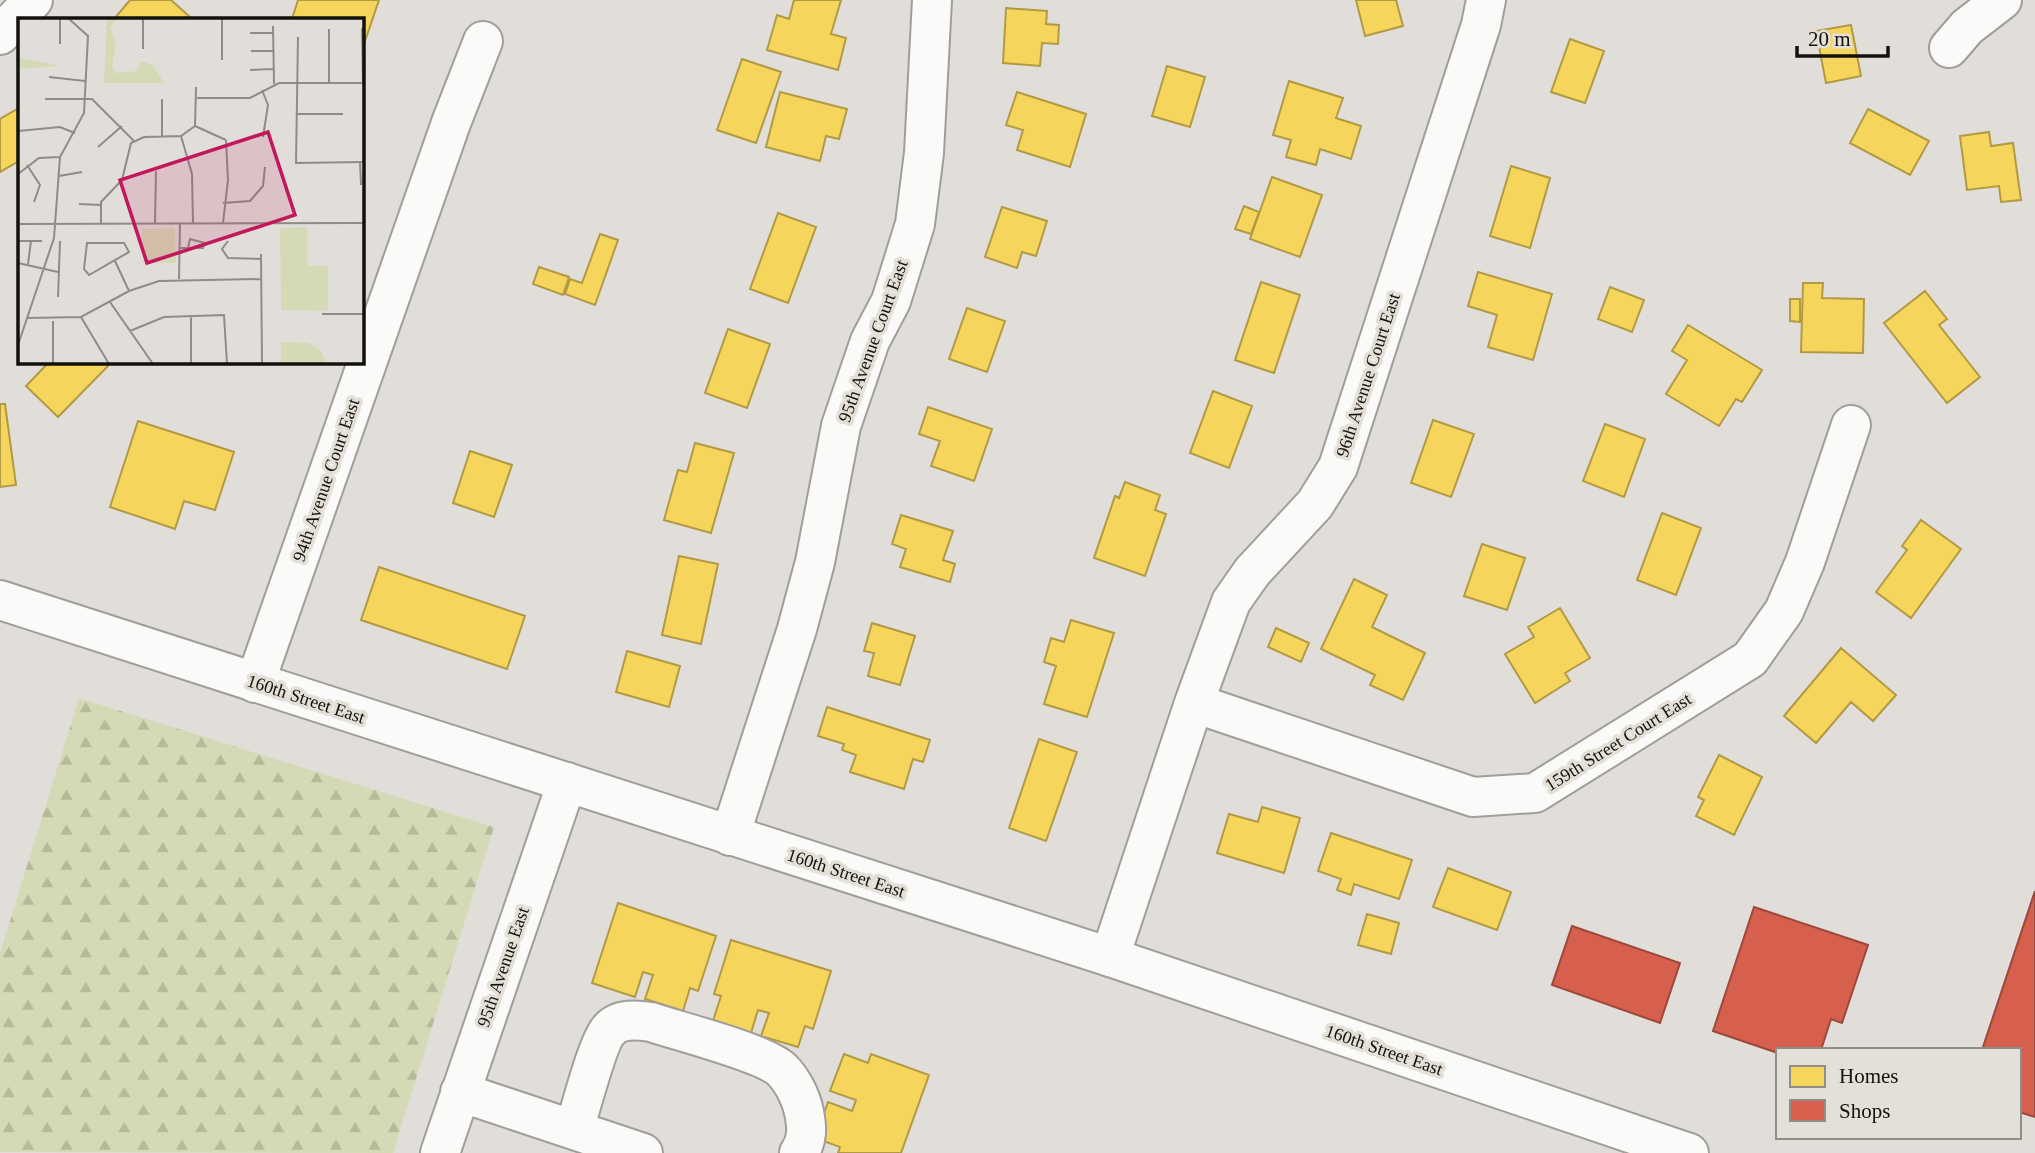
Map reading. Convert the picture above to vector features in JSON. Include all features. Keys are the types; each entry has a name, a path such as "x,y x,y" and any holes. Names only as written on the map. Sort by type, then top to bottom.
{"street":[{"path":"0,35 33,0"},
{"name":"95th Avenue Court East","path":"730,836 797,629 814,562 841,426 870,341 891,300 915,224 924,153 932,0"},
{"name":"96th Avenue Court East","path":"1110,957 1194,703 1231,602 1252,572 1315,504 1338,467 1486,0"},
{"path":"1949,48 1968,27 2002,0"},
{"name":"94th Avenue Court East","path":"255,683 451,124 483,41"},
{"name":"159th Street Court East","path":"1194,703 1473,797 1535,793 1601,755 1750,659 1784,611 1805,562 1851,425"},
{"name":"160th Street East","path":"0,600 1110,957 1689,1153"},
{"name":"95th Avenue East","path":"440,1153 567,782"},
{"path":"574,1130 608,1030 633,1020 651,1022 746,1053 781,1068 803,1106 808,1129 799,1153"},
{"path":"460,1092 643,1153"}],"green space":[{"path":"79,698 494,827 393,1153 0,1152 0,953"}],"building: Homes":[{"path":"130,0 171,0 190,17 189,18 115,18"},
{"path":"298,0 379,0 364,44 364,18 292,18"},
{"path":"794,0 841,0 831,34 846,38 838,70 767,50 777,15 789,19"},
{"path":"1356,0 1396,0 1403,26 1365,36"},
{"path":"1006,8 1047,11 1046,24 1059,25 1058,44 1042,43 1040,66 1003,63"},
{"path":"1851,25 1861,76 1826,83 1816,31"},
{"path":"1570,39 1604,51 1585,103 1551,92"},
{"path":"742,59 781,72 756,143 717,130"},
{"path":"1167,66 1205,77 1190,127 1152,116"},
{"path":"1289,81 1343,98 1336,118 1361,126 1351,159 1320,149 1316,165 1286,157 1291,140 1273,135"},
{"path":"780,92 847,109 839,139 826,136 820,161 766,147"},
{"path":"1017,92 1086,114 1070,167 1017,150 1023,130 1006,125"},
{"path":"18,109 18,162 0,172 0,119"},
{"path":"1868,109 1929,141 1910,175 1850,143"},
{"path":"1989,132 1991,146 2013,143 2021,200 2001,202 1999,186 1967,190 1960,136"},
{"path":"1511,166 1550,178 1530,248 1490,236"},
{"path":"1272,177 1322,195 1300,257 1250,239"},
{"path":"1244,206 1259,212 1251,234 1235,229"},
{"path":"1002,207 1047,221 1036,256 1022,252 1017,268 985,257"},
{"path":"778,213 816,227 788,303 750,289"},
{"path":"600,234 618,240 595,305 565,294 570,279 582,283"},
{"path":"539,267 569,277 563,295 533,284"},
{"path":"1478,272 1552,294 1533,360 1488,347 1497,315 1468,306"},
{"path":"1261,282 1300,295 1274,373 1235,360"},
{"path":"1803,283 1823,283 1822,298 1864,299 1863,353 1801,352"},
{"path":"1610,287 1644,300 1632,332 1598,319"},
{"path":"1925,291 1947,319 1939,325 1980,377 1947,403 1884,323"},
{"path":"1790,299 1800,299 1800,322 1790,321"},
{"path":"967,308 1005,321 987,372 949,359"},
{"path":"1688,325 1762,370 1742,402 1736,399 1719,426 1666,394 1687,360 1672,351"},
{"path":"728,329 770,344 747,408 705,393"},
{"path":"47,364 108,366 58,417 26,386"},
{"path":"1213,391 1252,406 1229,468 1190,453"},
{"path":"0,404 5,404 16,485 0,487"},
{"path":"928,407 992,429 974,481 931,466 940,441 919,434"},
{"path":"1433,420 1474,434 1451,497 1411,483"},
{"path":"138,421 234,452 215,510 184,501 175,529 110,507"},
{"path":"1605,424 1645,439 1624,497 1583,481"},
{"path":"695,443 734,453 711,533 664,520 678,470 687,472"},
{"path":"470,451 512,465 494,517 453,503"},
{"path":"1125,482 1160,495 1155,510 1166,514 1145,576 1094,558 1115,496 1119,498"},
{"path":"1662,513 1701,528 1676,595 1637,580"},
{"path":"901,515 953,531 943,560 955,564 950,582 900,567 906,549 892,544"},
{"path":"1921,520 1961,549 1911,618 1876,592 1907,550 1902,546"},
{"path":"1482,544 1525,558 1507,610 1464,596"},
{"path":"679,556 718,564 701,644 662,635"},
{"path":"379,567 525,616 507,669 361,620"},
{"path":"1354,579 1387,595 1372,627 1425,653 1403,700 1370,685 1375,675 1321,649"},
{"path":"1560,608 1590,658 1565,673 1570,681 1535,703 1505,654 1534,637 1528,627"},
{"path":"1071,620 1114,633 1087,717 1044,704 1056,666 1044,662 1051,638 1064,642"},
{"path":"872,623 915,636 900,685 868,676 874,653 864,651"},
{"path":"1276,628 1309,643 1301,662 1268,647"},
{"path":"1841,648 1896,695 1873,721 1851,702 1816,743 1784,716"},
{"path":"627,651 680,666 669,707 616,692"},
{"path":"827,707 930,740 923,762 913,759 904,789 850,772 856,755 842,750 844,744 818,736"},
{"path":"1039,739 1077,752 1046,841 1009,828"},
{"path":"1719,755 1762,777 1734,835 1696,816 1704,800 1698,797"},
{"path":"1262,807 1300,818 1284,873 1217,853 1229,814 1258,822"},
{"path":"1331,833 1412,860 1399,899 1354,884 1351,895 1337,890 1341,879 1318,871"},
{"path":"1448,868 1511,892 1497,930 1433,907"},
{"path":"618,903 716,936 698,991 690,988 683,1011 645,999 653,975 643,972 635,997 592,983"},
{"path":"1367,914 1399,923 1391,954 1358,945"},
{"path":"731,940 831,971 813,1029 805,1026 798,1047 761,1036 769,1013 758,1010 751,1033 713,1021 721,996 714,994"},
{"path":"844,1054 868,1063 871,1054 929,1075 901,1153 838,1153 840,1147 815,1138 828,1102 852,1111 856,1100 830,1091"}],"building: Shops":[{"path":"2035,891 2035,1117 2021,1113 2021,1048 1983,1048"},
{"path":"1754,907 1868,945 1842,1023 1831,1019 1822,1048 1776,1048 1776,1052 1713,1031"},
{"path":"1572,926 1680,963 1660,1023 1552,985"}]}
